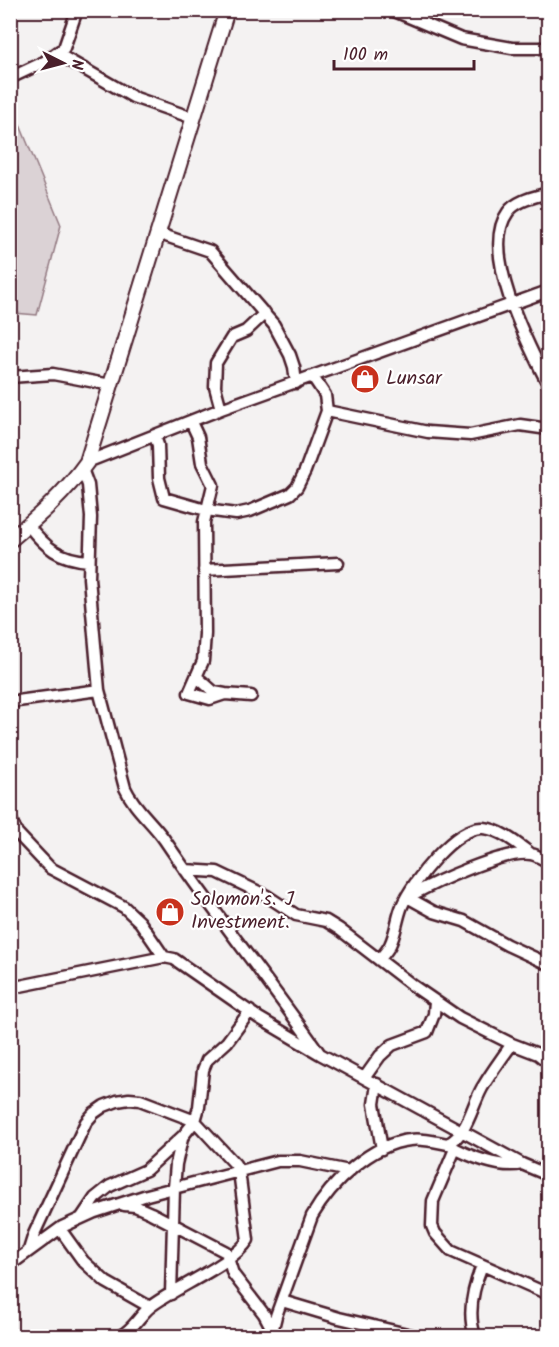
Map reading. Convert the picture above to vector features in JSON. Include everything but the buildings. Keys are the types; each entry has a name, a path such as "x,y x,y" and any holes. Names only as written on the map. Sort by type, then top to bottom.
{"street":[{"path":"10,78 58,54 64,48 77,10"},
{"path":"10,540 71,484 85,466 227,10"},
{"path":"393,10 461,39 512,48 549,48"},
{"path":"58,54 133,97 194,118"},
{"path":"549,193 517,204 508,211 501,224 499,253 505,284 512,304 549,384"},
{"path":"157,232 210,251 265,313 284,341 294,367 296,383"},
{"path":"85,466 221,409 549,291"},
{"path":"221,409 215,387 216,363 232,337 246,332 265,313"},
{"path":"10,377 53,374 111,385"},
{"path":"155,437 158,445 159,478 164,498 206,510 236,514 250,512 290,494 297,487 305,471 327,411 325,394 313,377"},
{"path":"327,411 388,425 438,433 470,435 520,425 549,429"},
{"path":"191,422 198,437 202,463 213,485 206,510 203,661 189,693 210,699 225,694"},
{"path":"85,466 91,518 90,561 99,690 125,788 130,800 160,833 205,900 320,1054"},
{"path":"28,525 42,543 57,553 90,561"},
{"path":"204,570 338,563"},
{"path":"197,677 214,692 251,696"},
{"path":"10,702 99,690"},
{"path":"10,818 17,833 50,868 124,907 140,922 164,957"},
{"path":"379,960 390,944 402,905 407,897 433,861 451,844 474,828 493,830 531,854 549,862"},
{"path":"407,897 426,887 497,859 509,855 531,854"},
{"path":"185,870 218,872 267,896 296,915 326,921 460,1018 512,1044 538,1054 549,1062"},
{"path":"407,897 434,912 465,921 507,945 549,964"},
{"path":"10,988 164,957 174,959 250,1011 320,1054 376,1084 473,1158 508,1166 522,1164"},
{"path":"365,1077 380,1056 392,1045 427,1032 434,1014 435,1001"},
{"path":"82,1218 95,1198 110,1186 146,1170 183,1136 195,1121 199,1107 202,1070 207,1060 227,1042 250,1011"},
{"path":"512,1044 480,1091 456,1143 433,1201 432,1226 451,1251 549,1294"},
{"path":"376,1084 374,1104 382,1149"},
{"path":"29,1250 34,1234 76,1143 86,1122 94,1113 117,1101 129,1099 140,1100 195,1121 235,1164 239,1172 248,1240 228,1259 150,1307 124,1335"},
{"path":"171,1293 174,1188 176,1164 183,1136"},
{"path":"271,1333 312,1216 359,1162 382,1149 410,1140 429,1140 456,1143 549,1175"},
{"path":"10,1264 60,1229 82,1218 174,1188 278,1161 292,1160 349,1172"},
{"path":"121,1204 135,1206 226,1252 233,1274 264,1314 271,1333"},
{"path":"60,1229 83,1261 106,1282 150,1307"},
{"path":"475,1336 471,1307 473,1286 482,1266"},
{"path":"282,1301 339,1318 416,1336"}],"shaded area":[{"path":"11,103 61,225 37,315 14,313 10,247"}],"place":[{"name":"Lunsar","path":"365,379"},
{"name":"Solomon's. J Investment.","path":"170,912"}]}
